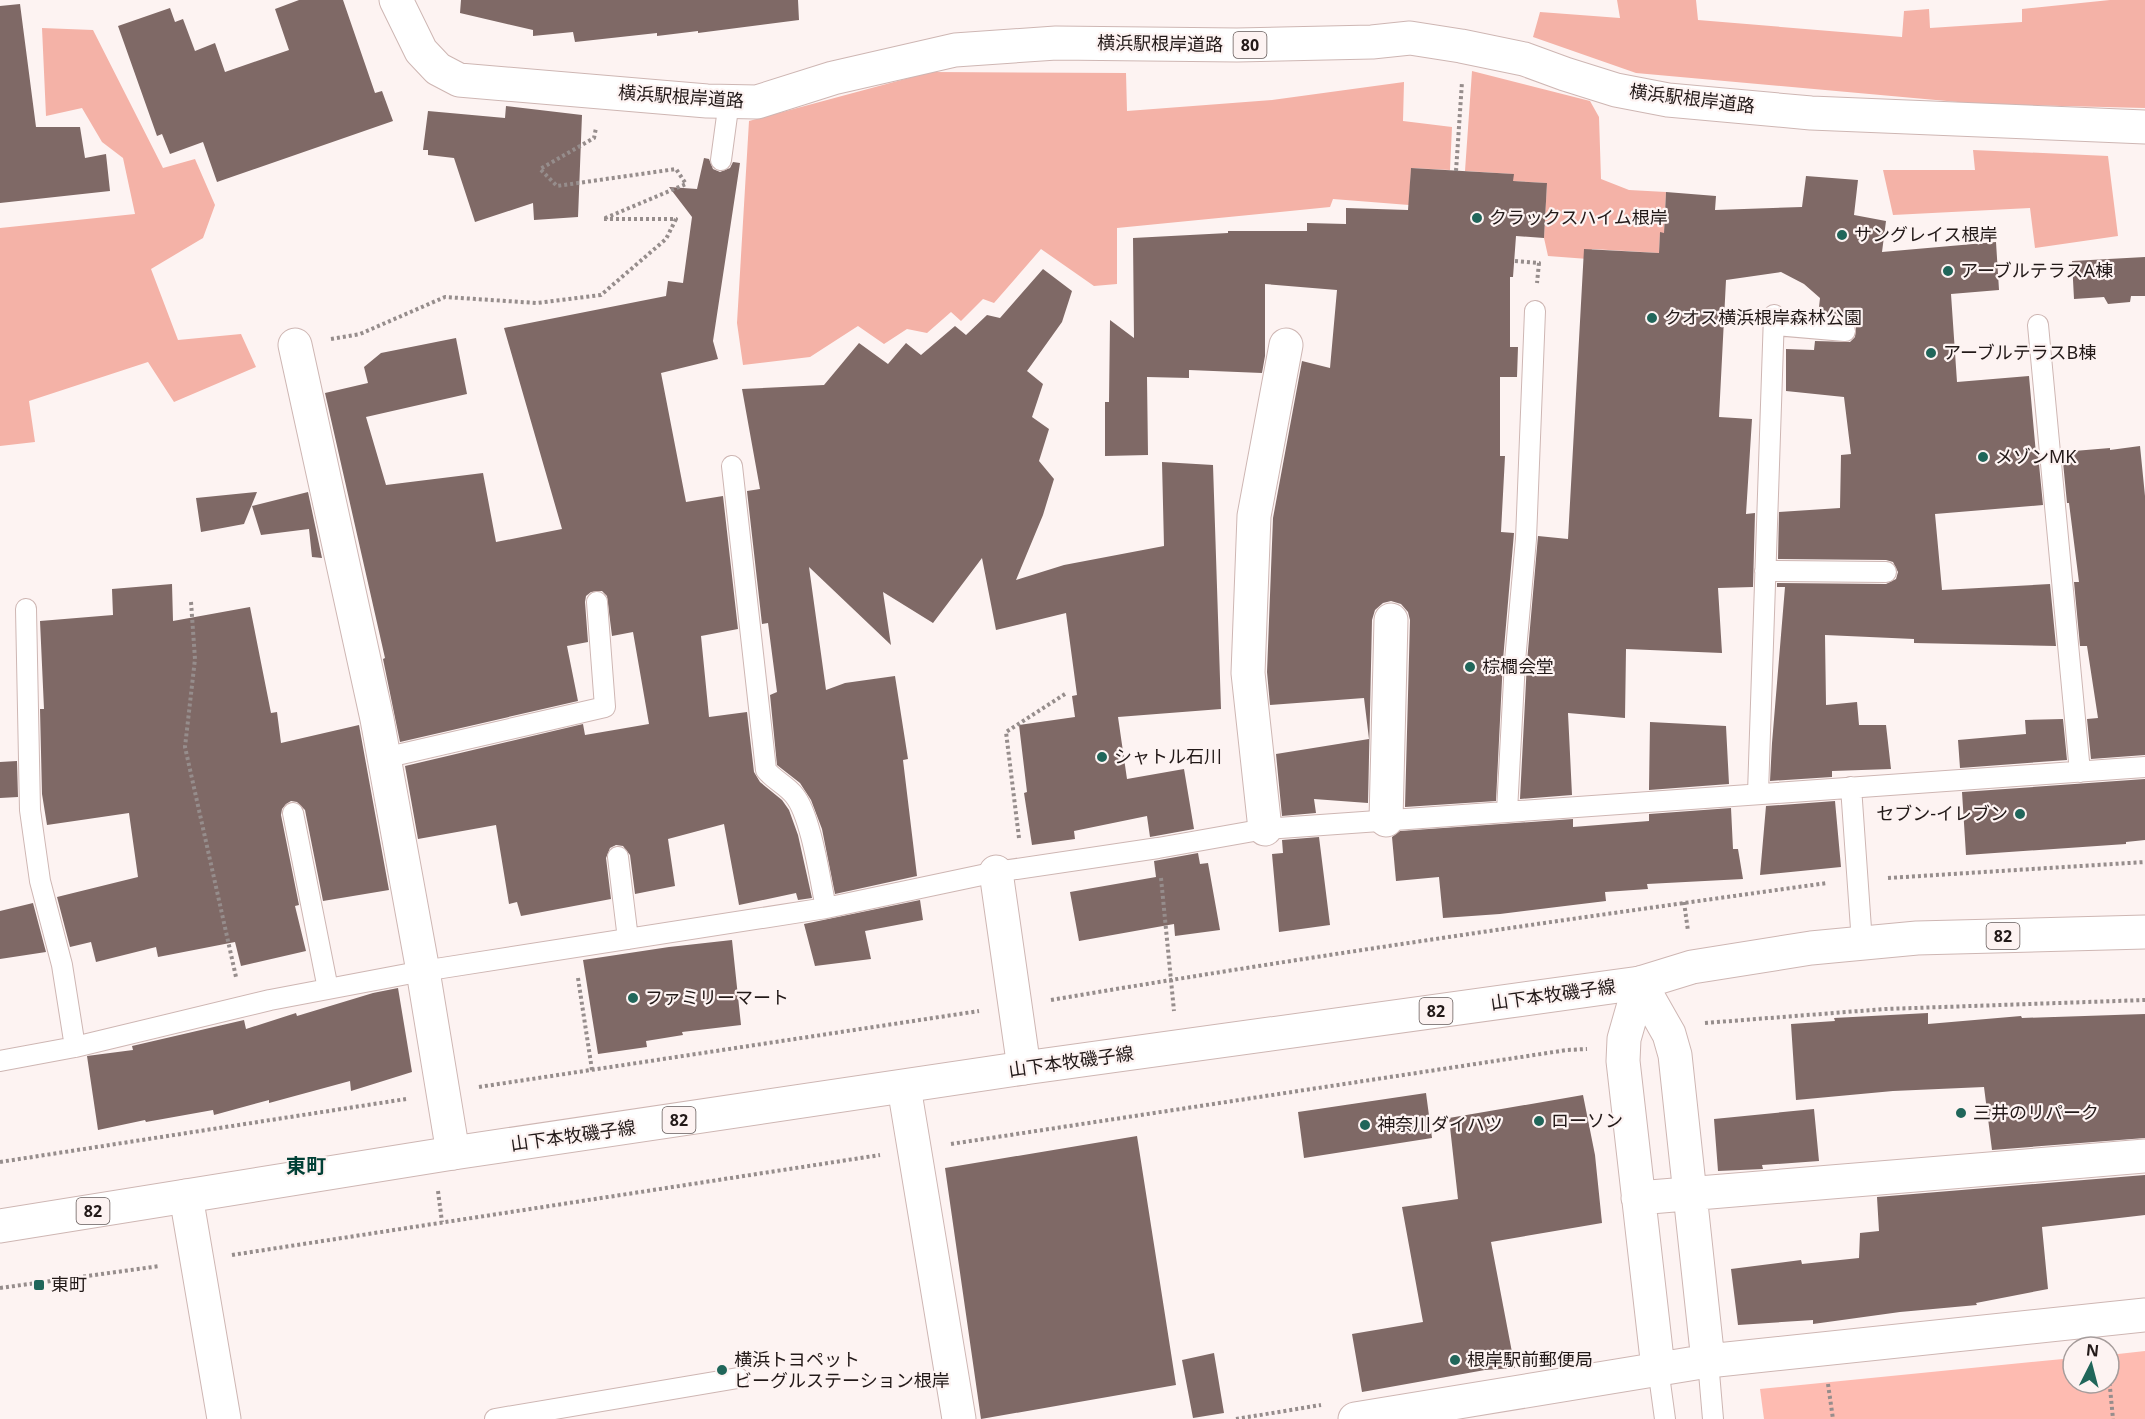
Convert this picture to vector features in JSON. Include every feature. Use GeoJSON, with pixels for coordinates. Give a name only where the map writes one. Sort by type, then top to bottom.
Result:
{"type":"FeatureCollection","features":[{"type":"Feature","properties":{"kind":"street","name":"横浜駅根岸道路"},"geometry":{"type":"LineString","coordinates":[[396,0],[421,51],[438,69],[459,80],[604,92],[757,102],[832,78],[955,50],[1056,43],[1238,45],[1372,42],[1410,38],[1469,47],[1524,59],[1616,90],[1668,100],[1811,113],[2145,127]]}},
{"type":"Feature","properties":{"kind":"street"},"geometry":{"type":"LineString","coordinates":[[295,345],[384,758],[453,1153]]}},
{"type":"Feature","properties":{"kind":"street"},"geometry":{"type":"LineString","coordinates":[[1265,829],[1248,673],[1254,516],[1286,345]]}},
{"type":"Feature","properties":{"kind":"street"},"geometry":{"type":"LineString","coordinates":[[1386,820],[1391,620]]}},
{"type":"Feature","properties":{"kind":"street"},"geometry":{"type":"LineString","coordinates":[[1010,870],[1016,1005],[1024,1068]]}},
{"type":"Feature","properties":{"kind":"street","name":"山下本牧磯子線"},"geometry":{"type":"LineString","coordinates":[[0,1226],[453,1153],[1024,1068],[1641,984],[1692,967],[1811,948],[1917,938],[2145,932]]}},
{"type":"Feature","properties":{"kind":"street"},"geometry":{"type":"LineString","coordinates":[[1641,984],[1671,1040],[1708,1361]]}},
{"type":"Feature","properties":{"kind":"street"},"geometry":{"type":"LineString","coordinates":[[1641,984],[1624,1039],[1623,1061],[1658,1368]]}},
{"type":"Feature","properties":{"kind":"street"},"geometry":{"type":"LineString","coordinates":[[904,1087],[959,1419]]}},
{"type":"Feature","properties":{"kind":"street"},"geometry":{"type":"LineString","coordinates":[[1638,1198],[2145,1156]]}},
{"type":"Feature","properties":{"kind":"street"},"geometry":{"type":"LineString","coordinates":[[186,1196],[224,1419]]}},
{"type":"Feature","properties":{"kind":"street"},"geometry":{"type":"LineString","coordinates":[[1354,1419],[1708,1361],[2145,1315]]}},
{"type":"Feature","properties":{"kind":"lane"},"geometry":{"type":"LineString","coordinates":[[721,160],[729,101]]}},
{"type":"Feature","properties":{"kind":"lane"},"geometry":{"type":"LineString","coordinates":[[1507,811],[1515,661],[1526,539],[1535,311]]}},
{"type":"Feature","properties":{"kind":"lane"},"geometry":{"type":"LineString","coordinates":[[1758,793],[1774,320],[1845,331]]}},
{"type":"Feature","properties":{"kind":"lane"},"geometry":{"type":"LineString","coordinates":[[2038,325],[2080,772]]}},
{"type":"Feature","properties":{"kind":"lane"},"geometry":{"type":"LineString","coordinates":[[732,466],[766,770],[794,794],[805,813],[826,908]]}},
{"type":"Feature","properties":{"kind":"lane"},"geometry":{"type":"LineString","coordinates":[[1765,572],[1886,572]]}},
{"type":"Feature","properties":{"kind":"lane"},"geometry":{"type":"LineString","coordinates":[[384,758],[605,707],[597,602]]}},
{"type":"Feature","properties":{"kind":"lane"},"geometry":{"type":"LineString","coordinates":[[26,609],[30,810],[40,881],[62,965],[75,1047]]}},
{"type":"Feature","properties":{"kind":"lane"},"geometry":{"type":"LineString","coordinates":[[0,1061],[75,1047],[243,1007],[423,971],[826,908],[1010,870],[1265,829],[2145,767]]}},
{"type":"Feature","properties":{"kind":"lane"},"geometry":{"type":"LineString","coordinates":[[1851,787],[1862,943]]}},
{"type":"Feature","properties":{"kind":"lane"},"geometry":{"type":"LineString","coordinates":[[293,813],[328,989]]}},
{"type":"Feature","properties":{"kind":"lane"},"geometry":{"type":"LineString","coordinates":[[618,857],[628,939]]}},
{"type":"Feature","properties":{"kind":"lane"},"geometry":{"type":"LineString","coordinates":[[1708,1361],[1713,1419]]}},
{"type":"Feature","properties":{"kind":"lane"},"geometry":{"type":"LineString","coordinates":[[1658,1368],[1665,1419]]}},
{"type":"Feature","properties":{"kind":"lane"},"geometry":{"type":"LineString","coordinates":[[495,1419],[738,1378]]}},
{"type":"Feature","properties":{"kind":"path"},"geometry":{"type":"LineString","coordinates":[[1456,171],[1463,72]]}},
{"type":"Feature","properties":{"kind":"path"},"geometry":{"type":"LineString","coordinates":[[295,345],[360,334],[445,297],[537,303],[601,295],[666,240],[676,219],[603,219],[687,184],[676,169],[557,186],[540,169],[594,138],[604,92]]}},
{"type":"Feature","properties":{"kind":"path"},"geometry":{"type":"LineString","coordinates":[[1515,261],[1539,262],[1538,268]]}},
{"type":"Feature","properties":{"kind":"path"},"geometry":{"type":"LineString","coordinates":[[191,602],[195,659],[185,747],[243,1007]]}},
{"type":"Feature","properties":{"kind":"path"},"geometry":{"type":"LineString","coordinates":[[1010,870],[1006,732],[1065,694]]}},
{"type":"Feature","properties":{"kind":"path"},"geometry":{"type":"LineString","coordinates":[[1158,848],[1177,1047]]}},
{"type":"Feature","properties":{"kind":"path"},"geometry":{"type":"LineString","coordinates":[[0,1162],[1016,1005],[1170,979],[1639,909],[1857,880],[2145,862]]}},
{"type":"Feature","properties":{"kind":"path"},"geometry":{"type":"LineString","coordinates":[[576,969],[592,1070]]}},
{"type":"Feature","properties":{"kind":"path"},"geometry":{"type":"LineString","coordinates":[[1700,1025],[1885,1009],[2145,1000]]}},
{"type":"Feature","properties":{"kind":"path"},"geometry":{"type":"LineString","coordinates":[[944,1145],[1567,1050],[1581,1048],[1593,1052]]}},
{"type":"Feature","properties":{"kind":"path"},"geometry":{"type":"LineString","coordinates":[[231,1255],[885,1154]]}},
{"type":"Feature","properties":{"kind":"path"},"geometry":{"type":"LineString","coordinates":[[0,1288],[162,1266]]}},
{"type":"Feature","properties":{"kind":"path"},"geometry":{"type":"LineString","coordinates":[[1827,1377],[1833,1419]]}},
{"type":"Feature","properties":{"kind":"path"},"geometry":{"type":"LineString","coordinates":[[2111,1395],[2113,1419]]}},
{"type":"Feature","properties":{"kind":"path"},"geometry":{"type":"LineString","coordinates":[[1236,1419],[1322,1405]]}},
{"type":"Feature","properties":{"kind":"shaded area"},"geometry":{"type":"Polygon","coordinates":[[[1617,0],[1696,0],[1698,20],[1902,37],[1904,11],[1929,9],[1930,28],[2022,22],[2022,9],[2110,0],[2145,0],[2145,108],[1980,104],[1636,73],[1533,37],[1540,12],[1620,18],[1617,0]]]}},
{"type":"Feature","properties":{"kind":"shaded area"},"geometry":{"type":"Polygon","coordinates":[[[42,28],[93,30],[163,168],[195,159],[215,205],[203,238],[151,269],[178,340],[241,334],[256,367],[174,402],[148,362],[29,401],[35,442],[0,446],[0,228],[135,214],[123,158],[102,142],[82,108],[46,116],[42,28]]]}},
{"type":"Feature","properties":{"kind":"shaded area"},"geometry":{"type":"Polygon","coordinates":[[[1472,71],[1590,101],[1599,117],[1601,179],[1629,190],[1666,192],[1664,233],[1660,233],[1659,253],[1592,249],[1588,259],[1548,256],[1544,238],[1547,183],[1513,181],[1513,174],[1465,171],[1472,71]]]}},
{"type":"Feature","properties":{"kind":"shaded area"},"geometry":{"type":"Polygon","coordinates":[[[931,72],[1126,73],[1127,111],[1272,100],[1404,82],[1403,121],[1452,127],[1450,170],[1411,168],[1409,205],[1333,199],[1330,207],[1117,228],[1117,284],[1094,286],[1041,249],[994,303],[983,299],[961,321],[951,312],[927,333],[907,329],[884,344],[858,326],[810,357],[743,365],[737,323],[749,121],[931,72]]]}},
{"type":"Feature","properties":{"kind":"shaded area"},"geometry":{"type":"Polygon","coordinates":[[[1973,150],[2108,156],[2118,236],[2035,248],[2030,208],[1893,215],[1883,170],[1975,170],[1973,150]]]}},
{"type":"Feature","properties":{"kind":"shaded area"},"geometry":{"type":"Polygon","coordinates":[[[2145,1351],[2145,1419],[1764,1419],[1760,1389],[2061,1359],[2061,1395],[2121,1395],[2121,1354],[2145,1351]]]}},
{"type":"Feature","properties":{"kind":"building"},"geometry":{"type":"Polygon","coordinates":[[[299,0],[343,0],[375,93],[382,91],[393,121],[217,182],[203,142],[170,154],[162,134],[157,136],[118,26],[170,8],[175,22],[183,19],[195,51],[215,43],[225,72],[289,50],[275,9],[299,0]]]}},
{"type":"Feature","properties":{"kind":"building"},"geometry":{"type":"Polygon","coordinates":[[[461,0],[798,0],[799,20],[698,33],[698,31],[657,36],[657,33],[575,42],[573,32],[533,36],[533,30],[460,13],[461,0]]]}},
{"type":"Feature","properties":{"kind":"building"},"geometry":{"type":"Polygon","coordinates":[[[20,4],[36,127],[80,127],[85,158],[106,154],[110,191],[0,203],[0,6],[20,4]]]}},
{"type":"Feature","properties":{"kind":"building"},"geometry":{"type":"Polygon","coordinates":[[[506,106],[582,115],[578,217],[534,220],[533,203],[475,222],[454,158],[428,155],[428,150],[423,150],[428,111],[505,118],[506,106]]]}},
{"type":"Feature","properties":{"kind":"building"},"geometry":{"type":"Polygon","coordinates":[[[704,158],[709,159],[713,169],[720,172],[730,168],[733,162],[740,163],[713,341],[718,359],[661,373],[686,502],[723,496],[738,629],[701,636],[709,717],[747,712],[754,772],[760,782],[782,800],[789,810],[798,835],[812,898],[798,900],[796,893],[739,905],[724,824],[668,839],[675,886],[635,894],[630,855],[623,846],[616,845],[610,848],[606,858],[611,899],[521,916],[517,902],[509,904],[496,825],[418,839],[405,766],[583,724],[585,735],[649,724],[633,632],[612,636],[607,596],[602,591],[591,592],[586,596],[585,602],[588,642],[567,646],[578,701],[400,742],[383,659],[385,658],[325,393],[368,383],[364,367],[381,353],[456,338],[467,394],[366,417],[386,485],[483,473],[496,542],[562,529],[504,328],[666,296],[668,281],[683,283],[692,217],[669,187],[697,189],[704,158]]]}},
{"type":"Feature","properties":{"kind":"building"},"geometry":{"type":"Polygon","coordinates":[[[1411,168],[1514,174],[1513,181],[1547,183],[1544,238],[1516,236],[1513,277],[1510,277],[1510,347],[1518,347],[1517,377],[1500,377],[1500,456],[1505,456],[1501,532],[1514,533],[1503,660],[1496,801],[1405,807],[1410,620],[1408,612],[1401,604],[1391,601],[1383,603],[1375,610],[1372,620],[1368,803],[1314,799],[1316,813],[1282,816],[1276,754],[1369,739],[1364,698],[1270,705],[1267,672],[1273,518],[1302,361],[1330,368],[1337,290],[1265,284],[1265,356],[1262,373],[1189,370],[1189,378],[1147,377],[1148,455],[1105,456],[1105,402],[1109,402],[1110,320],[1134,338],[1133,238],[1228,233],[1228,231],[1307,231],[1307,223],[1346,224],[1346,208],[1408,210],[1411,168]]]}},
{"type":"Feature","properties":{"kind":"building"},"geometry":{"type":"Polygon","coordinates":[[[1806,176],[1858,180],[1854,215],[1886,221],[1882,252],[1996,242],[1999,290],[1951,294],[1957,382],[2029,376],[2043,505],[1935,514],[1942,590],[2050,584],[2056,646],[1914,643],[1914,639],[1825,635],[1826,705],[1857,702],[1859,725],[1886,725],[1891,769],[1832,771],[1832,777],[1770,781],[1785,587],[1777,587],[1777,583],[1886,584],[1896,579],[1898,572],[1893,562],[1886,560],[1778,559],[1779,512],[1840,508],[1841,455],[1851,454],[1844,397],[1786,391],[1786,349],[1814,350],[1815,341],[1850,342],[1855,337],[1856,326],[1847,319],[1818,317],[1820,298],[1804,284],[1781,272],[1726,280],[1719,417],[1752,419],[1746,514],[1755,513],[1753,587],[1718,588],[1722,653],[1626,649],[1625,718],[1568,713],[1572,795],[1520,799],[1527,662],[1538,536],[1568,539],[1584,249],[1659,253],[1660,232],[1664,233],[1666,192],[1716,196],[1715,210],[1802,207],[1806,176]]]}},
{"type":"Feature","properties":{"kind":"building"},"geometry":{"type":"Polygon","coordinates":[[[2145,257],[2145,296],[2131,296],[2130,302],[2108,304],[2104,297],[2074,299],[2072,261],[2145,257]]]}},
{"type":"Feature","properties":{"kind":"building"},"geometry":{"type":"Polygon","coordinates":[[[1043,269],[1072,291],[1062,322],[1027,371],[1043,384],[1032,417],[1049,429],[1039,461],[1054,479],[1043,515],[1016,580],[1064,565],[1164,546],[1162,462],[1213,465],[1221,709],[1118,717],[1127,779],[1184,769],[1194,829],[1150,837],[1147,816],[1074,831],[1075,839],[1032,845],[1024,793],[1027,792],[1019,725],[1075,717],[1072,696],[1077,695],[1066,613],[996,630],[982,558],[933,623],[883,592],[891,645],[809,567],[826,690],[845,683],[895,676],[908,759],[903,760],[917,876],[835,894],[822,829],[811,800],[800,783],[777,765],[770,695],[777,692],[768,623],[762,624],[747,491],[760,489],[742,389],[824,385],[859,343],[888,364],[906,343],[921,355],[955,326],[966,335],[987,315],[1000,318],[1043,269]]]}},
{"type":"Feature","properties":{"kind":"building"},"geometry":{"type":"Polygon","coordinates":[[[2140,446],[2145,496],[2145,755],[2091,759],[2087,719],[2098,718],[2087,646],[2080,646],[2074,582],[2079,582],[2062,452],[2140,446]]]}},
{"type":"Feature","properties":{"kind":"building"},"geometry":{"type":"Polygon","coordinates":[[[257,492],[244,524],[201,532],[196,498],[257,492]]]}},
{"type":"Feature","properties":{"kind":"building"},"geometry":{"type":"Polygon","coordinates":[[[308,492],[322,558],[312,557],[309,529],[261,535],[252,506],[308,492]]]}},
{"type":"Feature","properties":{"kind":"building"},"geometry":{"type":"Polygon","coordinates":[[[172,584],[173,621],[250,607],[271,713],[277,712],[281,743],[359,725],[389,890],[323,901],[305,810],[297,802],[291,801],[286,804],[281,815],[299,905],[295,906],[306,951],[241,966],[235,942],[158,957],[156,947],[96,962],[91,942],[70,947],[57,897],[138,877],[129,813],[47,825],[42,794],[40,709],[44,709],[40,621],[113,615],[112,589],[172,584]]]}},
{"type":"Feature","properties":{"kind":"building"},"geometry":{"type":"Polygon","coordinates":[[[2063,719],[2067,760],[1960,768],[1958,740],[2026,734],[2025,720],[2063,719]]]}},
{"type":"Feature","properties":{"kind":"building"},"geometry":{"type":"Polygon","coordinates":[[[1650,722],[1726,726],[1729,784],[1649,790],[1650,722]]]}},
{"type":"Feature","properties":{"kind":"building"},"geometry":{"type":"Polygon","coordinates":[[[17,761],[18,797],[0,798],[0,762],[17,761]]]}},
{"type":"Feature","properties":{"kind":"building"},"geometry":{"type":"Polygon","coordinates":[[[2145,779],[2145,840],[2126,842],[2126,844],[1966,855],[1962,792],[2145,779]]]}},
{"type":"Feature","properties":{"kind":"building"},"geometry":{"type":"Polygon","coordinates":[[[1835,801],[1841,867],[1760,875],[1766,806],[1835,801]]]}},
{"type":"Feature","properties":{"kind":"building"},"geometry":{"type":"Polygon","coordinates":[[[1731,808],[1733,849],[1738,849],[1743,879],[1647,884],[1648,889],[1605,892],[1606,901],[1500,914],[1443,918],[1439,877],[1396,881],[1392,837],[1400,831],[1573,819],[1573,827],[1649,821],[1649,814],[1731,808]]]}},
{"type":"Feature","properties":{"kind":"building"},"geometry":{"type":"Polygon","coordinates":[[[1319,837],[1330,925],[1279,932],[1272,854],[1283,853],[1282,840],[1319,837]]]}},
{"type":"Feature","properties":{"kind":"building"},"geometry":{"type":"Polygon","coordinates":[[[1198,853],[1200,864],[1208,863],[1220,930],[1175,936],[1174,924],[1079,941],[1070,892],[1156,877],[1154,861],[1198,853]]]}},
{"type":"Feature","properties":{"kind":"building"},"geometry":{"type":"Polygon","coordinates":[[[920,900],[923,920],[865,931],[871,959],[815,966],[804,924],[920,900]]]}},
{"type":"Feature","properties":{"kind":"building"},"geometry":{"type":"Polygon","coordinates":[[[33,903],[46,952],[0,959],[0,911],[33,903]]]}},
{"type":"Feature","properties":{"kind":"building","name":"ファミリーマート"},"geometry":{"type":"Polygon","coordinates":[[[732,940],[741,1025],[682,1032],[683,1035],[646,1041],[647,1047],[598,1054],[583,960],[732,940]]]}},
{"type":"Feature","properties":{"kind":"building"},"geometry":{"type":"Polygon","coordinates":[[[398,988],[412,1072],[351,1091],[350,1081],[214,1115],[213,1110],[98,1130],[87,1056],[133,1050],[132,1046],[244,1020],[246,1029],[296,1013],[297,1016],[373,993],[398,988]]]}},
{"type":"Feature","properties":{"kind":"building"},"geometry":{"type":"Polygon","coordinates":[[[1928,1013],[1928,1024],[2021,1016],[2022,1018],[2145,1014],[2145,1138],[1992,1150],[1984,1087],[1893,1091],[1796,1100],[1791,1024],[1835,1021],[1834,1018],[1928,1013]]]}},
{"type":"Feature","properties":{"kind":"building","name":"神奈川ダイハツ"},"geometry":{"type":"Polygon","coordinates":[[[1426,1093],[1432,1138],[1304,1158],[1298,1112],[1426,1093]]]}},
{"type":"Feature","properties":{"kind":"building"},"geometry":{"type":"Polygon","coordinates":[[[1583,1095],[1595,1155],[1602,1223],[1491,1242],[1515,1368],[1485,1370],[1362,1392],[1352,1334],[1423,1322],[1402,1207],[1458,1199],[1449,1118],[1583,1095]]]}},
{"type":"Feature","properties":{"kind":"building"},"geometry":{"type":"Polygon","coordinates":[[[1814,1109],[1819,1161],[1762,1165],[1763,1169],[1718,1171],[1714,1119],[1814,1109]]]}},
{"type":"Feature","properties":{"kind":"building"},"geometry":{"type":"Polygon","coordinates":[[[1137,1136],[1176,1385],[981,1419],[945,1168],[1137,1136]]]}},
{"type":"Feature","properties":{"kind":"building"},"geometry":{"type":"Polygon","coordinates":[[[2145,1175],[2145,1215],[2042,1227],[2048,1289],[1976,1303],[1977,1305],[1900,1312],[1813,1324],[1813,1320],[1738,1325],[1731,1269],[1801,1260],[1802,1264],[1859,1258],[1860,1233],[1879,1231],[1877,1197],[2145,1175]]]}},
{"type":"Feature","properties":{"kind":"building"},"geometry":{"type":"Polygon","coordinates":[[[1214,1353],[1224,1413],[1193,1418],[1182,1360],[1214,1353]]]}},
{"type":"Feature","properties":{"kind":"place","name":"クラックスハイム根岸"},"geometry":{"type":"Point","coordinates":[1477,218]}},
{"type":"Feature","properties":{"kind":"place","name":"サングレイス根岸"},"geometry":{"type":"Point","coordinates":[1842,235]}},
{"type":"Feature","properties":{"kind":"place","name":"アーブルテラスA棟"},"geometry":{"type":"Point","coordinates":[1948,271]}},
{"type":"Feature","properties":{"kind":"place","name":"クオス横浜根岸森林公園"},"geometry":{"type":"Point","coordinates":[1652,318]}},
{"type":"Feature","properties":{"kind":"place","name":"アーブルテラスB棟"},"geometry":{"type":"Point","coordinates":[1931,353]}},
{"type":"Feature","properties":{"kind":"place","name":"メゾンMK"},"geometry":{"type":"Point","coordinates":[1983,457]}},
{"type":"Feature","properties":{"kind":"place","name":"棕櫚会堂"},"geometry":{"type":"Point","coordinates":[1470,667]}},
{"type":"Feature","properties":{"kind":"place","name":"シャトル石川"},"geometry":{"type":"Point","coordinates":[1102,757]}},
{"type":"Feature","properties":{"kind":"place","name":"セブン-イレブン"},"geometry":{"type":"Point","coordinates":[2020,814]}},
{"type":"Feature","properties":{"kind":"place","name":"ファミリーマート"},"geometry":{"type":"Point","coordinates":[633,998]}},
{"type":"Feature","properties":{"kind":"place","name":"三井のリパーク"},"geometry":{"type":"Point","coordinates":[1961,1113]}},
{"type":"Feature","properties":{"kind":"place","name":"ローソン"},"geometry":{"type":"Point","coordinates":[1539,1121]}},
{"type":"Feature","properties":{"kind":"place","name":"神奈川ダイハツ"},"geometry":{"type":"Point","coordinates":[1365,1125]}},
{"type":"Feature","properties":{"kind":"place","name":"東町"},"geometry":{"type":"Point","coordinates":[39,1285]}},
{"type":"Feature","properties":{"kind":"place","name":"根岸駅前郵便局"},"geometry":{"type":"Point","coordinates":[1455,1360]}},
{"type":"Feature","properties":{"kind":"place","name":"横浜トヨペット ビーグルステーション根岸"},"geometry":{"type":"Point","coordinates":[722,1370]}},
{"type":"Feature","properties":{"kind":"district","name":"東町"},"geometry":{"type":"Point","coordinates":[306,1166]}}]}
